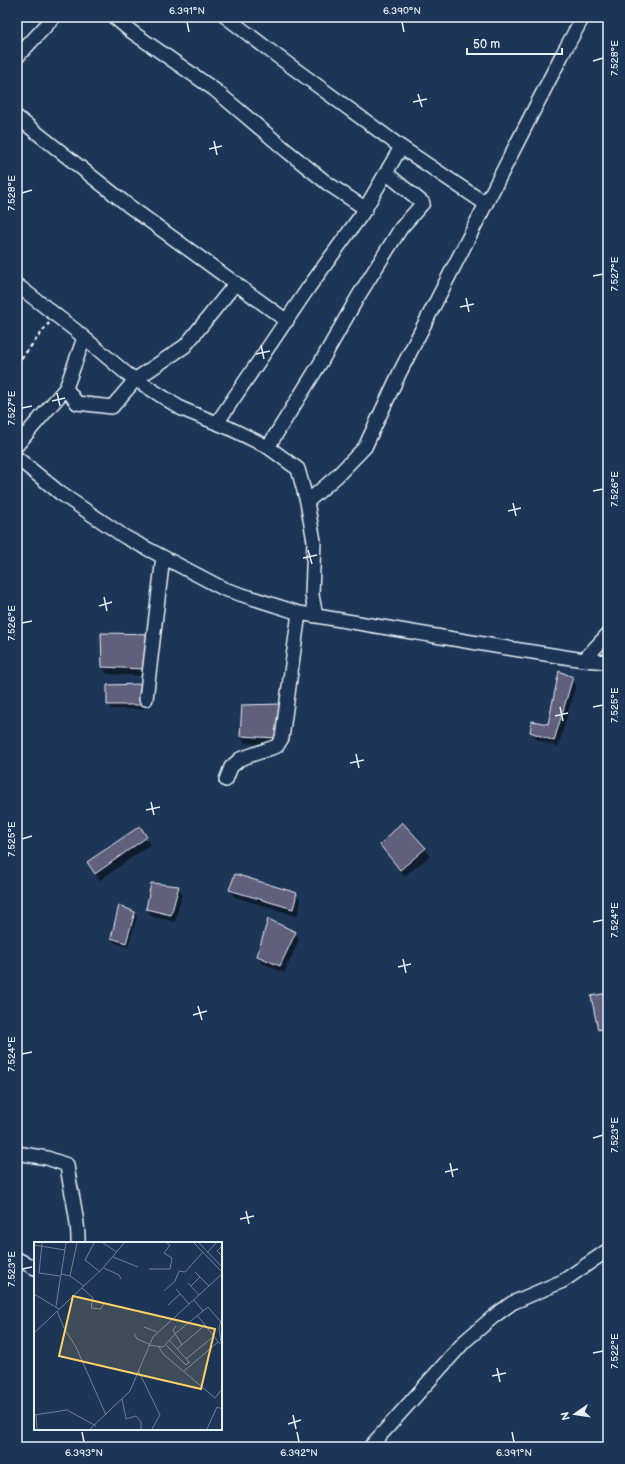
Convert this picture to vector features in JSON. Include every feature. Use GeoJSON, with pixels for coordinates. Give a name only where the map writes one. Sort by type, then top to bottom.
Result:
{"type":"FeatureCollection","features":[{"type":"Feature","properties":{"kind":"street"},"geometry":{"type":"LineString","coordinates":[[17,57],[54,17]]}},
{"type":"Feature","properties":{"kind":"street"},"geometry":{"type":"LineString","coordinates":[[114,17],[132,32],[215,90],[327,183],[366,209]]}},
{"type":"Feature","properties":{"kind":"street"},"geometry":{"type":"LineString","coordinates":[[226,17],[401,147],[486,204]]}},
{"type":"Feature","properties":{"kind":"street"},"geometry":{"type":"LineString","coordinates":[[307,502],[337,476],[365,447],[400,372],[562,55],[583,17]]}},
{"type":"Feature","properties":{"kind":"street"},"geometry":{"type":"LineString","coordinates":[[17,117],[129,206],[287,321]]}},
{"type":"Feature","properties":{"kind":"street"},"geometry":{"type":"LineString","coordinates":[[217,423],[366,209],[401,147]]}},
{"type":"Feature","properties":{"kind":"street"},"geometry":{"type":"LineString","coordinates":[[268,447],[321,362],[363,288],[401,228],[423,203],[386,173]]}},
{"type":"Feature","properties":{"kind":"street"},"geometry":{"type":"LineString","coordinates":[[66,388],[77,403],[112,407],[136,379],[185,346],[236,283]]}},
{"type":"Feature","properties":{"kind":"street"},"geometry":{"type":"LineString","coordinates":[[17,285],[128,374],[182,409],[217,423],[268,447],[298,469],[307,502],[314,541],[312,595],[316,616]]}},
{"type":"Feature","properties":{"kind":"street"},"geometry":{"type":"LineString","coordinates":[[17,445],[66,388],[84,338]]}},
{"type":"Feature","properties":{"kind":"street"},"geometry":{"type":"LineString","coordinates":[[17,458],[60,493],[125,537],[224,589],[299,613],[584,660],[608,662]]}},
{"type":"Feature","properties":{"kind":"street"},"geometry":{"type":"LineString","coordinates":[[146,699],[163,557]]}},
{"type":"Feature","properties":{"kind":"street"},"geometry":{"type":"LineString","coordinates":[[226,780],[231,767],[240,759],[277,746],[282,738],[299,613]]}},
{"type":"Feature","properties":{"kind":"street"},"geometry":{"type":"LineString","coordinates":[[584,660],[608,634]]}},
{"type":"Feature","properties":{"kind":"street"},"geometry":{"type":"LineString","coordinates":[[17,1153],[47,1158],[67,1165],[78,1242]]}},
{"type":"Feature","properties":{"kind":"street"},"geometry":{"type":"LineString","coordinates":[[370,1447],[465,1341],[493,1317],[512,1303],[563,1280],[608,1250]]}},
{"type":"Feature","properties":{"kind":"street"},"geometry":{"type":"LineString","coordinates":[[17,1259],[34,1268]]}},
{"type":"Feature","properties":{"kind":"path"},"geometry":{"type":"LineString","coordinates":[[17,364],[55,314]]}},
{"type":"Feature","properties":{"kind":"building"},"geometry":{"type":"Polygon","coordinates":[[[101,633],[154,634],[143,669],[102,667],[101,633]]]}},
{"type":"Feature","properties":{"kind":"building"},"geometry":{"type":"Polygon","coordinates":[[[559,671],[573,677],[554,741],[530,732],[532,721],[548,724],[559,671]]]}},
{"type":"Feature","properties":{"kind":"building"},"geometry":{"type":"Polygon","coordinates":[[[143,684],[141,705],[107,705],[107,685],[143,684]]]}},
{"type":"Feature","properties":{"kind":"building"},"geometry":{"type":"Polygon","coordinates":[[[282,704],[277,738],[240,736],[242,705],[282,704]]]}},
{"type":"Feature","properties":{"kind":"building"},"geometry":{"type":"Polygon","coordinates":[[[402,822],[426,848],[400,870],[380,845],[402,822]]]}},
{"type":"Feature","properties":{"kind":"building"},"geometry":{"type":"Polygon","coordinates":[[[140,826],[147,837],[95,874],[87,862],[140,826]]]}},
{"type":"Feature","properties":{"kind":"building"},"geometry":{"type":"Polygon","coordinates":[[[235,874],[297,893],[293,909],[229,890],[235,874]]]}},
{"type":"Feature","properties":{"kind":"building"},"geometry":{"type":"Polygon","coordinates":[[[151,883],[179,886],[171,915],[146,909],[151,883]]]}},
{"type":"Feature","properties":{"kind":"building"},"geometry":{"type":"Polygon","coordinates":[[[119,905],[135,912],[126,943],[111,938],[119,905]]]}},
{"type":"Feature","properties":{"kind":"building"},"geometry":{"type":"Polygon","coordinates":[[[268,919],[296,932],[280,966],[257,956],[268,919]]]}},
{"type":"Feature","properties":{"kind":"building"},"geometry":{"type":"Polygon","coordinates":[[[608,993],[608,1028],[598,1030],[591,996],[608,993]]]}}]}
